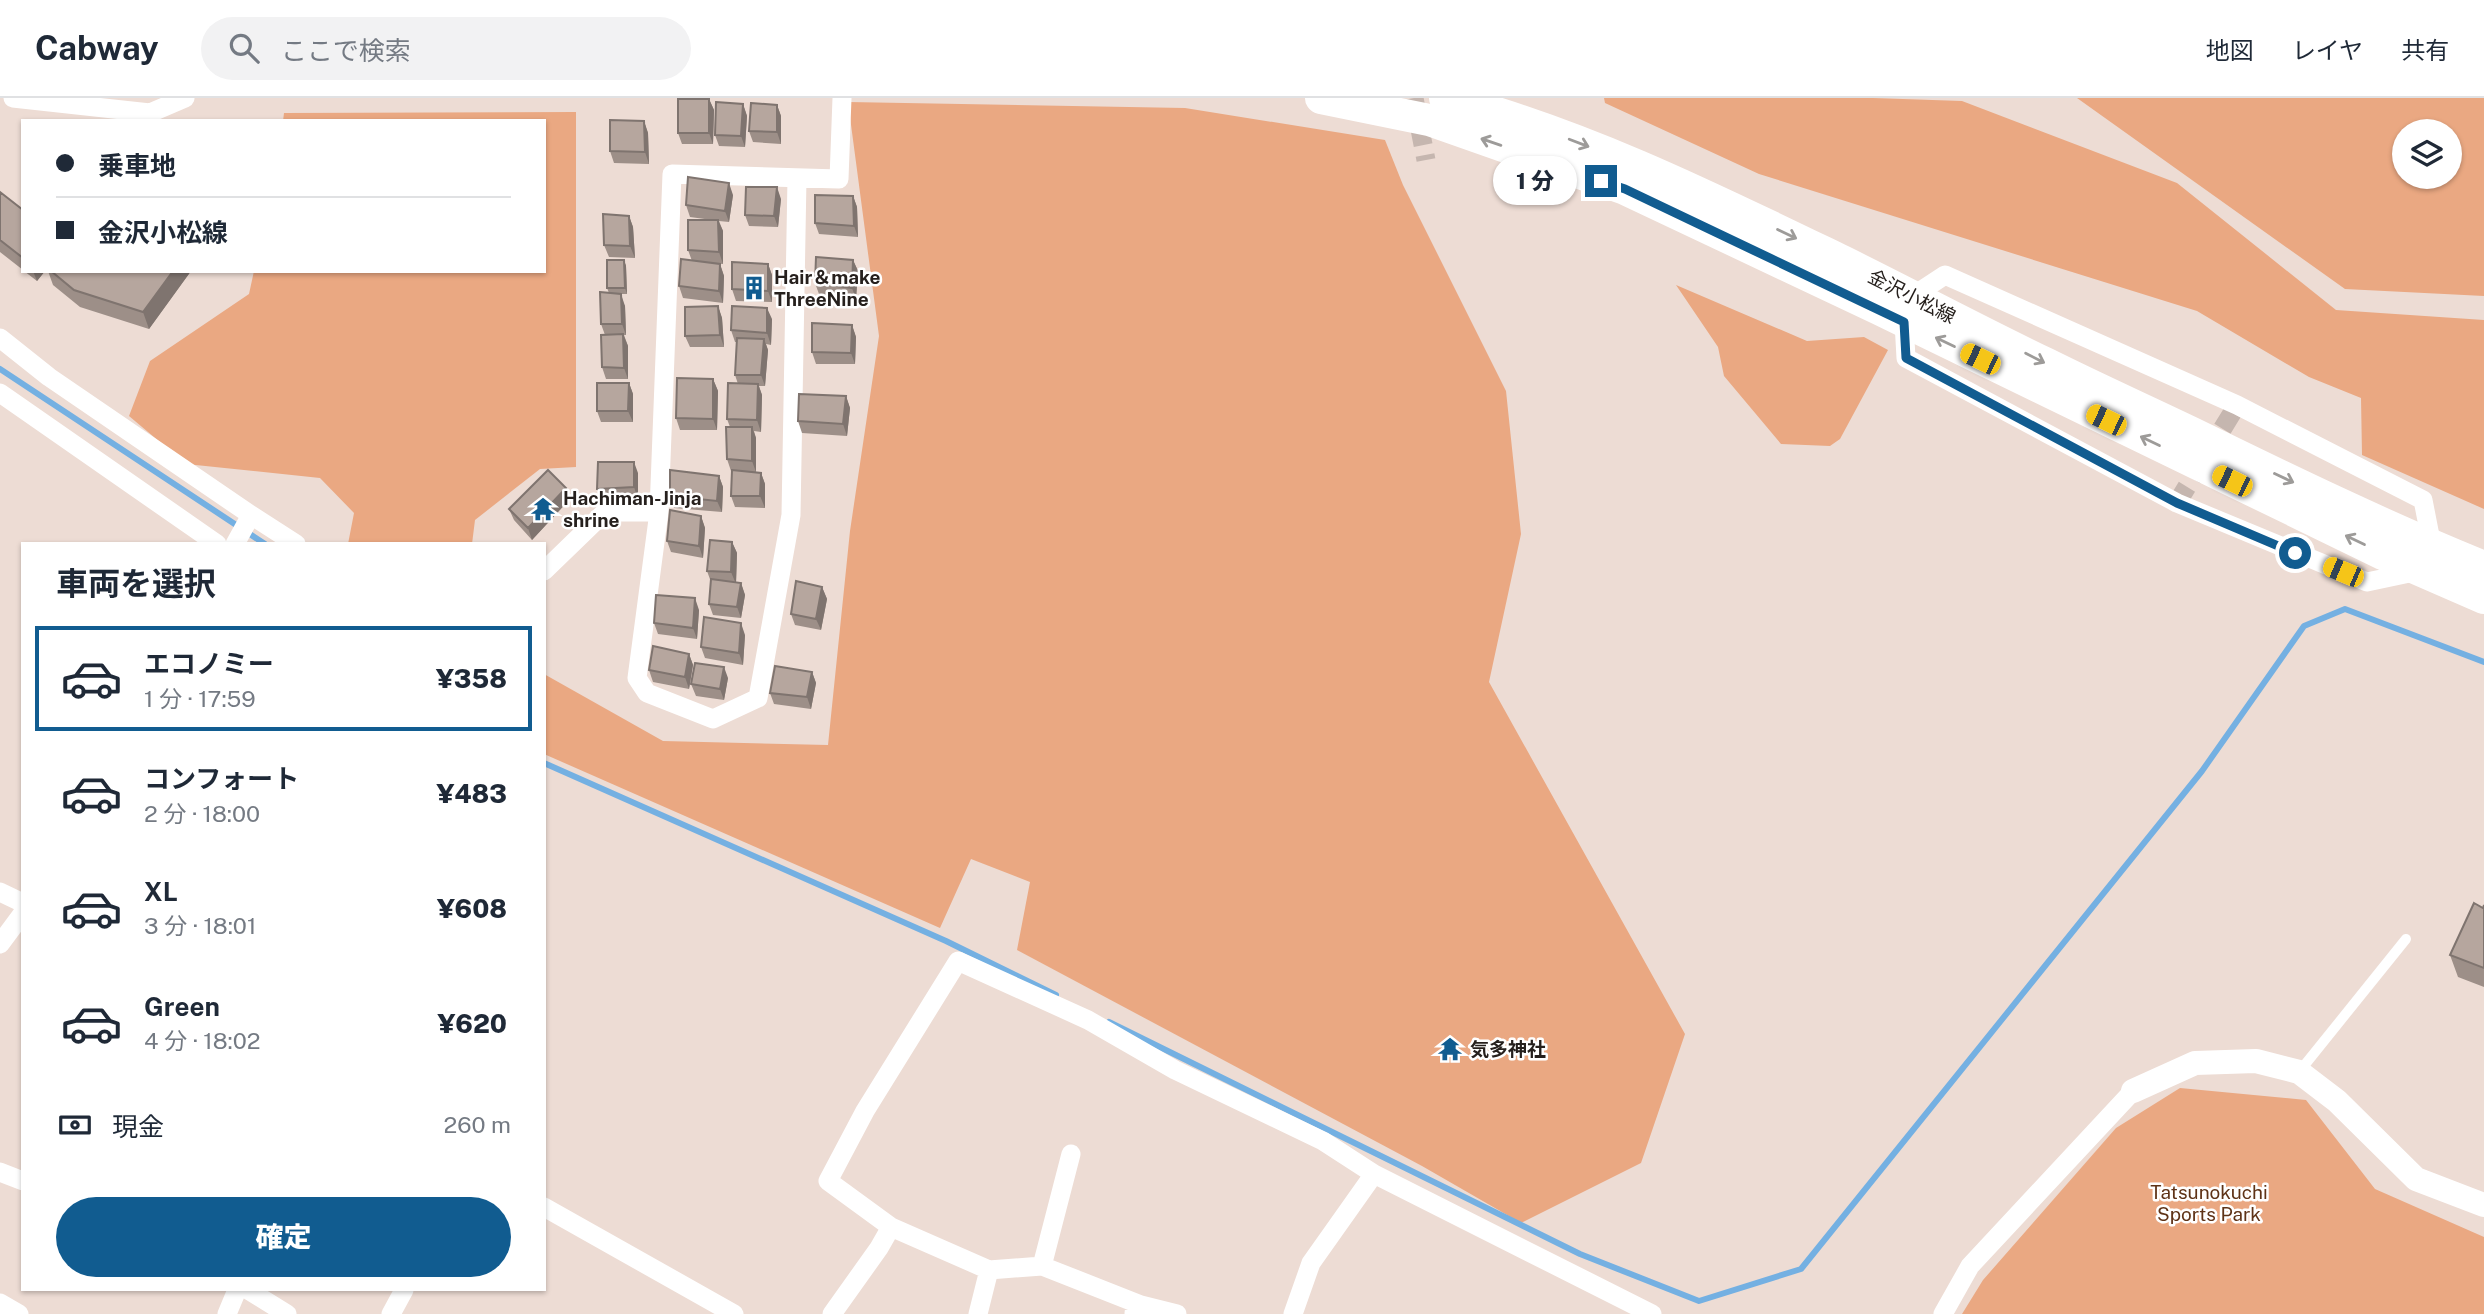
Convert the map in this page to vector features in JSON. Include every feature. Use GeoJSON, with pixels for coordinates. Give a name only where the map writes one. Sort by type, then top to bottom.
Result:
{"type":"FeatureCollection","features":[{"type":"Feature","properties":{"kind":"main road","name":"金沢小松線"},"geometry":{"type":"LineString","coordinates":[[1321,98],[1429,120],[1625,189],[2047,365],[2285,479],[2426,559],[2484,598]]}},
{"type":"Feature","properties":{"kind":"main road","name":"金沢小松線"},"geometry":{"type":"LineString","coordinates":[[1445,98],[1581,144],[1724,203],[1909,309]]}},
{"type":"Feature","properties":{"kind":"main road","name":"金沢小松線"},"geometry":{"type":"LineString","coordinates":[[2426,559],[2484,567]]}},
{"type":"Feature","properties":{"kind":"street"},"geometry":{"type":"LineString","coordinates":[[13,98],[150,113],[186,98]]}},
{"type":"Feature","properties":{"kind":"street"},"geometry":{"type":"LineString","coordinates":[[797,178],[791,515],[758,698],[713,719],[647,693],[637,678],[659,512],[671,174],[839,179],[842,98]]}},
{"type":"Feature","properties":{"kind":"street"},"geometry":{"type":"LineString","coordinates":[[1945,275],[2237,405],[2423,500],[2426,559],[2367,582],[2177,503],[1906,358],[1909,309],[1945,275]]}},
{"type":"Feature","properties":{"kind":"street"},"geometry":{"type":"LineString","coordinates":[[0,338],[243,529],[289,542]]}},
{"type":"Feature","properties":{"kind":"street"},"geometry":{"type":"LineString","coordinates":[[0,393],[214,542]]}},
{"type":"Feature","properties":{"kind":"street"},"geometry":{"type":"LineString","coordinates":[[546,569],[605,512],[659,512]]}},
{"type":"Feature","properties":{"kind":"street"},"geometry":{"type":"LineString","coordinates":[[0,892],[21,902]]}},
{"type":"Feature","properties":{"kind":"street"},"geometry":{"type":"LineString","coordinates":[[0,944],[21,916]]}},
{"type":"Feature","properties":{"kind":"street"},"geometry":{"type":"LineString","coordinates":[[1177,1314],[1137,1309],[1042,1266],[989,1270],[891,1227],[828,1181],[865,1111],[958,961],[1088,1020],[1175,1070],[1323,1141],[1374,1174],[1652,1314]]}},
{"type":"Feature","properties":{"kind":"street"},"geometry":{"type":"LineString","coordinates":[[1942,1314],[1970,1266],[2133,1091],[2195,1063],[2256,1061],[2299,1072],[2337,1101],[2416,1179],[2484,1205]]}},
{"type":"Feature","properties":{"kind":"street"},"geometry":{"type":"LineString","coordinates":[[1042,1266],[1071,1154]]}},
{"type":"Feature","properties":{"kind":"street"},"geometry":{"type":"LineString","coordinates":[[0,1172],[21,1180]]}},
{"type":"Feature","properties":{"kind":"street"},"geometry":{"type":"LineString","coordinates":[[1293,1314],[1311,1263],[1374,1174]]}},
{"type":"Feature","properties":{"kind":"street"},"geometry":{"type":"LineString","coordinates":[[546,1208],[734,1314]]}},
{"type":"Feature","properties":{"kind":"street"},"geometry":{"type":"LineString","coordinates":[[832,1314],[891,1227]]}},
{"type":"Feature","properties":{"kind":"street"},"geometry":{"type":"LineString","coordinates":[[978,1314],[989,1270]]}},
{"type":"Feature","properties":{"kind":"street"},"geometry":{"type":"LineString","coordinates":[[227,1314],[237,1291]]}},
{"type":"Feature","properties":{"kind":"street"},"geometry":{"type":"LineString","coordinates":[[250,1291],[287,1314]]}},
{"type":"Feature","properties":{"kind":"street"},"geometry":{"type":"LineString","coordinates":[[391,1314],[403,1291]]}},
{"type":"Feature","properties":{"kind":"street"},"geometry":{"type":"LineString","coordinates":[[0,1303],[19,1314]]}},
{"type":"Feature","properties":{"kind":"lane"},"geometry":{"type":"LineString","coordinates":[[2299,1072],[2406,939]]}},
{"type":"Feature","properties":{"kind":"green space"},"geometry":{"type":"Polygon","coordinates":[[[1604,98],[1873,98],[1962,101],[2177,183],[2336,310],[2484,320],[2484,509],[2362,455],[2361,398],[2309,377],[2197,311],[1759,174],[1605,103],[1604,98]]]}},
{"type":"Feature","properties":{"kind":"green space"},"geometry":{"type":"Polygon","coordinates":[[[2077,98],[2484,98],[2484,296],[2345,289],[2077,98]]]}},
{"type":"Feature","properties":{"kind":"green space"},"geometry":{"type":"Polygon","coordinates":[[[848,102],[1185,108],[1385,140],[1403,185],[1506,391],[1521,534],[1489,682],[1685,1034],[1641,1163],[1521,1223],[1422,1166],[1017,950],[1030,882],[971,859],[940,928],[546,755],[546,675],[663,741],[828,745],[850,531],[879,336],[848,102]]]}},
{"type":"Feature","properties":{"kind":"green space"},"geometry":{"type":"Polygon","coordinates":[[[576,112],[576,467],[540,469],[475,520],[472,542],[348,542],[354,513],[320,478],[186,464],[129,416],[150,361],[249,294],[254,273],[546,273],[546,119],[283,119],[284,113],[576,112]]]}},
{"type":"Feature","properties":{"kind":"green space"},"geometry":{"type":"Polygon","coordinates":[[[1676,285],[1807,341],[1864,337],[1888,350],[1840,439],[1830,446],[1781,444],[1724,376],[1718,347],[1676,285]]]}},
{"type":"Feature","properties":{"kind":"green space","name":"Tatsunokuchi Sports Park"},"geometry":{"type":"Polygon","coordinates":[[[2180,1088],[2306,1100],[2375,1189],[2484,1237],[2484,1314],[1962,1314],[1983,1280],[2116,1128],[2180,1088]]]}},
{"type":"Feature","properties":{"kind":"building"},"geometry":{"type":"Polygon","coordinates":[[[678,99],[709,99],[709,133],[678,133],[678,99]]]}},
{"type":"Feature","properties":{"kind":"building"},"geometry":{"type":"Polygon","coordinates":[[[716,102],[743,104],[741,136],[715,135],[716,102]]]}},
{"type":"Feature","properties":{"kind":"building"},"geometry":{"type":"Polygon","coordinates":[[[751,103],[777,105],[777,132],[749,131],[751,103]]]}},
{"type":"Feature","properties":{"kind":"building"},"geometry":{"type":"Polygon","coordinates":[[[610,120],[644,121],[645,152],[610,151],[610,120]]]}},
{"type":"Feature","properties":{"kind":"building"},"geometry":{"type":"Polygon","coordinates":[[[688,177],[729,183],[725,211],[686,205],[688,177]]]}},
{"type":"Feature","properties":{"kind":"building"},"geometry":{"type":"Polygon","coordinates":[[[746,187],[777,187],[774,216],[745,215],[746,187]]]}},
{"type":"Feature","properties":{"kind":"building"},"geometry":{"type":"Polygon","coordinates":[[[0,192],[21,208],[21,256],[0,240],[0,192]]]}},
{"type":"Feature","properties":{"kind":"building"},"geometry":{"type":"Polygon","coordinates":[[[815,195],[853,196],[854,226],[815,223],[815,195]]]}},
{"type":"Feature","properties":{"kind":"building"},"geometry":{"type":"Polygon","coordinates":[[[603,214],[629,216],[630,246],[604,245],[603,214]]]}},
{"type":"Feature","properties":{"kind":"building"},"geometry":{"type":"Polygon","coordinates":[[[688,220],[718,220],[719,252],[688,250],[688,220]]]}},
{"type":"Feature","properties":{"kind":"building"},"geometry":{"type":"Polygon","coordinates":[[[816,257],[853,260],[852,288],[815,283],[816,257]]]}},
{"type":"Feature","properties":{"kind":"building"},"geometry":{"type":"Polygon","coordinates":[[[681,259],[720,264],[719,291],[679,286],[681,259]]]}},
{"type":"Feature","properties":{"kind":"building"},"geometry":{"type":"Polygon","coordinates":[[[607,260],[624,260],[625,288],[607,288],[607,260]]]}},
{"type":"Feature","properties":{"kind":"building"},"geometry":{"type":"Polygon","coordinates":[[[732,262],[768,264],[768,291],[732,289],[732,262]]]}},
{"type":"Feature","properties":{"kind":"building"},"geometry":{"type":"Polygon","coordinates":[[[53,273],[172,273],[143,312],[74,290],[53,273]]]}},
{"type":"Feature","properties":{"kind":"building"},"geometry":{"type":"Polygon","coordinates":[[[600,292],[621,294],[622,324],[601,324],[600,292]]]}},
{"type":"Feature","properties":{"kind":"building"},"geometry":{"type":"Polygon","coordinates":[[[718,306],[720,335],[685,336],[685,307],[718,306]]]}},
{"type":"Feature","properties":{"kind":"building"},"geometry":{"type":"Polygon","coordinates":[[[732,306],[767,308],[767,333],[731,330],[732,306]]]}},
{"type":"Feature","properties":{"kind":"building"},"geometry":{"type":"Polygon","coordinates":[[[812,323],[852,325],[851,353],[812,352],[812,323]]]}},
{"type":"Feature","properties":{"kind":"building"},"geometry":{"type":"Polygon","coordinates":[[[623,334],[624,368],[602,367],[601,335],[623,334]]]}},
{"type":"Feature","properties":{"kind":"building"},"geometry":{"type":"Polygon","coordinates":[[[737,338],[764,339],[761,375],[735,375],[737,338]]]}},
{"type":"Feature","properties":{"kind":"building"},"geometry":{"type":"Polygon","coordinates":[[[677,378],[713,379],[713,419],[676,418],[677,378]]]}},
{"type":"Feature","properties":{"kind":"building"},"geometry":{"type":"Polygon","coordinates":[[[597,383],[629,383],[628,411],[597,411],[597,383]]]}},
{"type":"Feature","properties":{"kind":"building"},"geometry":{"type":"Polygon","coordinates":[[[728,383],[758,384],[757,420],[727,419],[728,383]]]}},
{"type":"Feature","properties":{"kind":"building"},"geometry":{"type":"Polygon","coordinates":[[[799,394],[846,396],[843,424],[798,421],[799,394]]]}},
{"type":"Feature","properties":{"kind":"building"},"geometry":{"type":"Polygon","coordinates":[[[726,427],[752,427],[752,461],[727,459],[726,427]]]}},
{"type":"Feature","properties":{"kind":"building"},"geometry":{"type":"Polygon","coordinates":[[[598,462],[634,462],[634,487],[597,489],[598,462]]]}},
{"type":"Feature","properties":{"kind":"building"},"geometry":{"type":"Polygon","coordinates":[[[548,470],[566,488],[528,528],[509,509],[548,470]]]}},
{"type":"Feature","properties":{"kind":"building"},"geometry":{"type":"Polygon","coordinates":[[[670,470],[719,476],[717,501],[670,496],[670,470]]]}},
{"type":"Feature","properties":{"kind":"building"},"geometry":{"type":"Polygon","coordinates":[[[732,470],[761,473],[760,496],[731,496],[732,470]]]}},
{"type":"Feature","properties":{"kind":"building"},"geometry":{"type":"Polygon","coordinates":[[[670,510],[701,516],[699,546],[667,541],[670,510]]]}},
{"type":"Feature","properties":{"kind":"building"},"geometry":{"type":"Polygon","coordinates":[[[710,540],[732,542],[731,572],[707,571],[710,540]]]}},
{"type":"Feature","properties":{"kind":"building"},"geometry":{"type":"Polygon","coordinates":[[[711,579],[741,583],[737,607],[709,604],[711,579]]]}},
{"type":"Feature","properties":{"kind":"building"},"geometry":{"type":"Polygon","coordinates":[[[796,581],[822,587],[816,619],[791,614],[796,581]]]}},
{"type":"Feature","properties":{"kind":"building"},"geometry":{"type":"Polygon","coordinates":[[[656,595],[695,598],[693,628],[654,623],[656,595]]]}},
{"type":"Feature","properties":{"kind":"building"},"geometry":{"type":"Polygon","coordinates":[[[704,617],[741,623],[739,653],[701,647],[704,617]]]}},
{"type":"Feature","properties":{"kind":"building"},"geometry":{"type":"Polygon","coordinates":[[[653,646],[689,654],[685,677],[649,670],[653,646]]]}},
{"type":"Feature","properties":{"kind":"building"},"geometry":{"type":"Polygon","coordinates":[[[695,663],[724,667],[720,689],[691,684],[695,663]]]}},
{"type":"Feature","properties":{"kind":"building"},"geometry":{"type":"Polygon","coordinates":[[[775,666],[812,672],[807,697],[770,693],[775,666]]]}},
{"type":"Feature","properties":{"kind":"building"},"geometry":{"type":"Polygon","coordinates":[[[2474,903],[2483,908],[2484,905],[2484,968],[2450,955],[2474,903]]]}},
{"type":"Feature","properties":{"kind":"waterway"},"geometry":{"type":"LineString","coordinates":[[0,369],[262,542]]}},
{"type":"Feature","properties":{"kind":"waterway"},"geometry":{"type":"LineString","coordinates":[[1109,1022],[1580,1254],[1699,1301],[1801,1269],[2202,771],[2304,626],[2345,609],[2484,662]]}},
{"type":"Feature","properties":{"kind":"waterway"},"geometry":{"type":"LineString","coordinates":[[546,764],[946,941],[1056,995]]}},
{"type":"Feature","properties":{"kind":"tunnel"},"geometry":{"type":"LineString","coordinates":[[1414,98],[1426,160]]}},
{"type":"Feature","properties":{"kind":"tunnel"},"geometry":{"type":"LineString","coordinates":[[2177,503],[2237,405]]}},
{"type":"Feature","properties":{"kind":"place","name":"Hair＆make ThreeNine"},"geometry":{"type":"Point","coordinates":[754,288]}},
{"type":"Feature","properties":{"kind":"place","name":"Hachiman-Jinja shrine"},"geometry":{"type":"Point","coordinates":[543,509]}},
{"type":"Feature","properties":{"kind":"place","name":"気多神社"},"geometry":{"type":"Point","coordinates":[1450,1049]}},
{"type":"Feature","properties":{"kind":"route"},"geometry":{"type":"LineString","coordinates":[[1601,181],[1625,189],[1904,322],[1906,358],[2177,503],[2295,553]]}}]}
